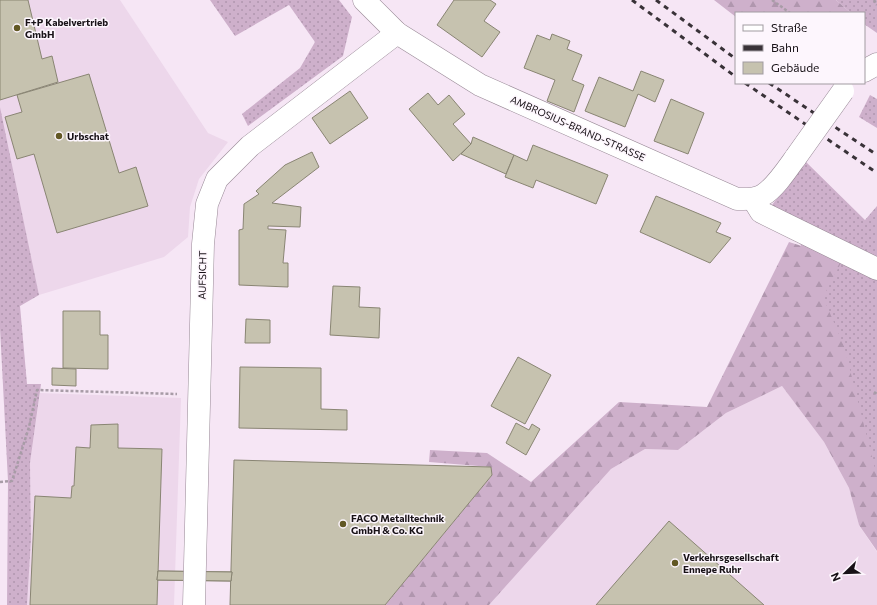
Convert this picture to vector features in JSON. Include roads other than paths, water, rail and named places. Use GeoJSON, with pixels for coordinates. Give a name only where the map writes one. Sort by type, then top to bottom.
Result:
{"type":"FeatureCollection","features":[{"type":"Feature","properties":{"kind":"street","name":"AMBROSIUS-BRAND-STRASSE"},"geometry":{"type":"LineString","coordinates":[[364,0],[397,33],[480,85],[737,199],[752,199]]}},
{"type":"Feature","properties":{"kind":"street","name":"AUFSICHT"},"geometry":{"type":"LineString","coordinates":[[194,605],[203,244],[207,204],[217,179],[250,146],[397,33]]}},
{"type":"Feature","properties":{"kind":"street"},"geometry":{"type":"LineString","coordinates":[[865,70],[877,64]]}},
{"type":"Feature","properties":{"kind":"street"},"geometry":{"type":"LineString","coordinates":[[847,87],[786,172],[763,195],[752,199],[761,212],[877,269]]}},
{"type":"Feature","properties":{"kind":"railway"},"geometry":{"type":"LineString","coordinates":[[632,0],[735,76]]}},
{"type":"Feature","properties":{"kind":"railway"},"geometry":{"type":"LineString","coordinates":[[656,0],[735,58]]}},
{"type":"Feature","properties":{"kind":"railway"},"geometry":{"type":"LineString","coordinates":[[746,84],[877,173]]}},
{"type":"Feature","properties":{"kind":"railway"},"geometry":{"type":"LineString","coordinates":[[770,84],[877,155]]}},
{"type":"Feature","properties":{"kind":"place","name":"F+P Kabelvertrieb GmbH"},"geometry":{"type":"Point","coordinates":[17,28]}},
{"type":"Feature","properties":{"kind":"place","name":"Urbschat"},"geometry":{"type":"Point","coordinates":[59,136]}},
{"type":"Feature","properties":{"kind":"place","name":"FACO Metalltechnik GmbH & Co. KG"},"geometry":{"type":"Point","coordinates":[343,524]}},
{"type":"Feature","properties":{"kind":"place","name":"Verkehrsgesellschaft Ennepe Ruhr"},"geometry":{"type":"Point","coordinates":[675,563]}}]}
